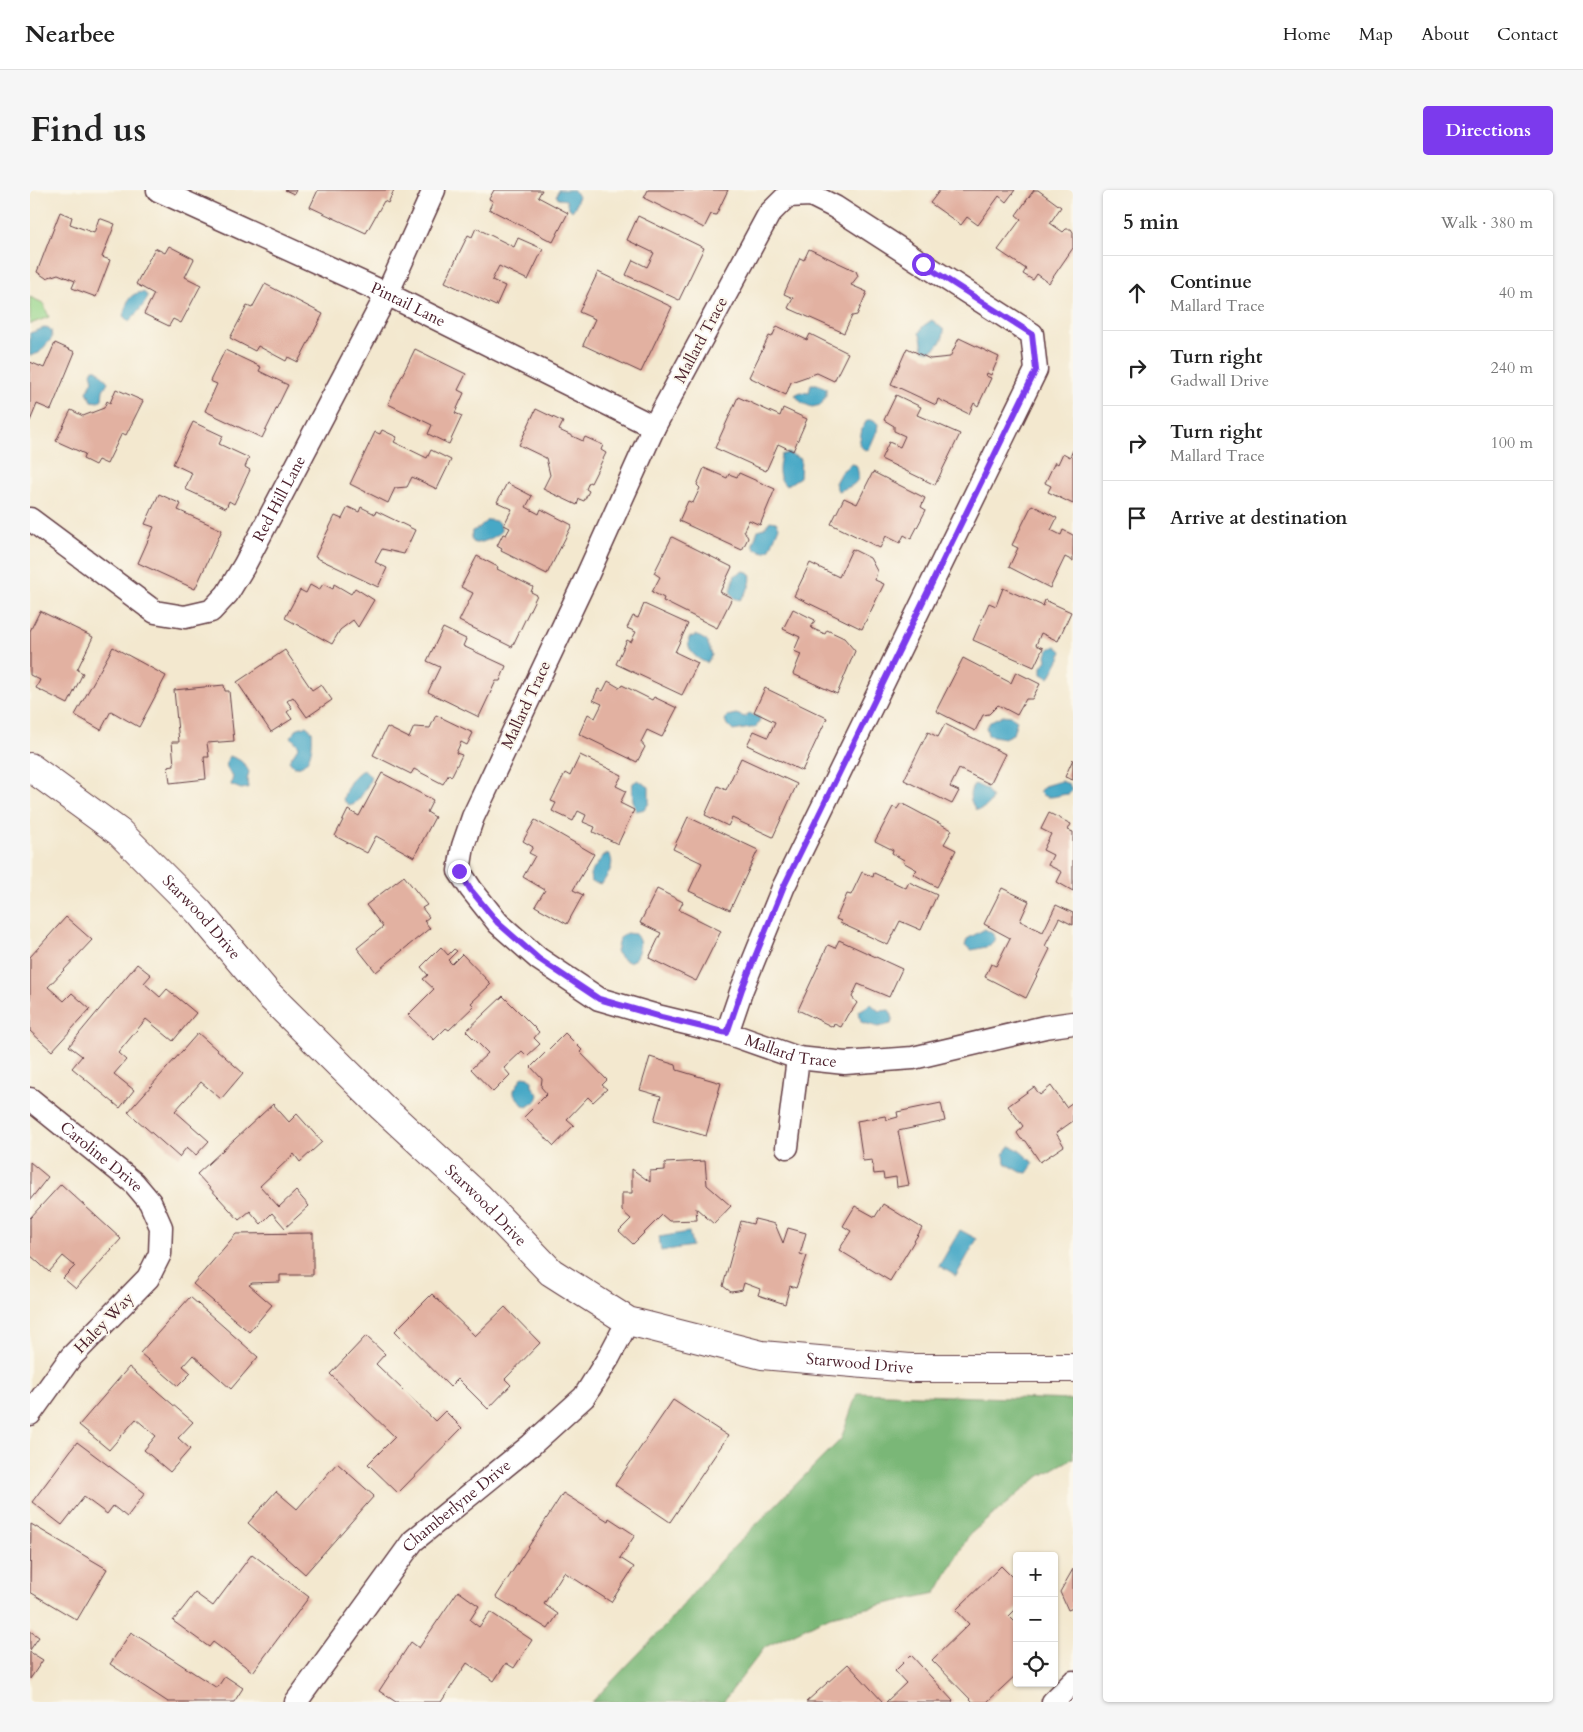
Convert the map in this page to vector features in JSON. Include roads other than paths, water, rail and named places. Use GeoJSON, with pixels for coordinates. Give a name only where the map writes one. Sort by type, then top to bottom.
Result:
{"type":"FeatureCollection","features":[{"type":"Feature","properties":{"kind":"street","name":"Pintail Lane"},"geometry":{"type":"LineString","coordinates":[[158,190],[387,294],[654,427]]}},
{"type":"Feature","properties":{"kind":"street","name":"Red Hill Lane"},"geometry":{"type":"LineString","coordinates":[[30,519],[155,612],[184,617],[211,611],[227,594],[244,566],[387,294],[434,190]]}},
{"type":"Feature","properties":{"kind":"street","name":"Mallard Trace"},"geometry":{"type":"LineString","coordinates":[[727,1033],[742,989],[783,888],[1036,370],[1032,334],[835,208],[811,195],[787,196],[769,214],[654,427],[587,576],[473,818],[463,846],[459,871],[470,889],[498,923],[539,959],[599,999],[727,1033],[798,1058],[845,1063],[913,1058],[1044,1027],[1073,1023]]}},
{"type":"Feature","properties":{"kind":"street","name":"Starwood Drive"},"geometry":{"type":"LineString","coordinates":[[30,767],[119,832],[199,912],[268,994],[382,1107],[478,1196],[551,1272],[628,1321],[762,1355],[910,1368],[1073,1368]]}},
{"type":"Feature","properties":{"kind":"street"},"geometry":{"type":"LineString","coordinates":[[787,1147],[798,1058]]}},
{"type":"Feature","properties":{"kind":"street","name":"Caroline Drive"},"geometry":{"type":"LineString","coordinates":[[30,1099],[134,1183],[150,1202],[161,1227]]}},
{"type":"Feature","properties":{"kind":"street","name":"Haley Way"},"geometry":{"type":"LineString","coordinates":[[30,1414],[71,1357],[148,1278],[160,1254],[161,1227]]}},
{"type":"Feature","properties":{"kind":"street","name":"Chamberlyne Drive"},"geometry":{"type":"LineString","coordinates":[[296,1702],[413,1541],[530,1445],[584,1397],[609,1357],[628,1321]]}},
{"type":"Feature","properties":{"kind":"street"},"geometry":{"type":"LineString","coordinates":[[1053,1702],[1073,1682]]}},
{"type":"Feature","properties":{"kind":"water"},"geometry":{"type":"Polygon","coordinates":[[[558,190],[574,190],[578,197],[572,211],[568,207],[566,200],[559,199],[556,196],[558,190]]]}},
{"type":"Feature","properties":{"kind":"water"},"geometry":{"type":"Polygon","coordinates":[[[143,292],[147,298],[129,322],[123,316],[127,303],[131,297],[143,292]]]}},
{"type":"Feature","properties":{"kind":"water"},"geometry":{"type":"Polygon","coordinates":[[[932,320],[944,330],[940,343],[930,351],[923,349],[919,333],[923,326],[932,320]]]}},
{"type":"Feature","properties":{"kind":"water"},"geometry":{"type":"Polygon","coordinates":[[[47,327],[51,330],[52,338],[39,353],[30,356],[30,333],[47,327]]]}},
{"type":"Feature","properties":{"kind":"water"},"geometry":{"type":"Polygon","coordinates":[[[93,369],[97,369],[108,382],[103,390],[102,399],[98,402],[92,401],[87,392],[93,380],[91,373],[93,369]]]}},
{"type":"Feature","properties":{"kind":"water"},"geometry":{"type":"Polygon","coordinates":[[[811,384],[817,384],[826,388],[826,395],[821,405],[812,407],[802,403],[795,395],[800,392],[809,393],[811,384]]]}},
{"type":"Feature","properties":{"kind":"water"},"geometry":{"type":"Polygon","coordinates":[[[867,420],[874,420],[878,424],[869,449],[865,450],[859,445],[862,429],[867,420]]]}},
{"type":"Feature","properties":{"kind":"water"},"geometry":{"type":"Polygon","coordinates":[[[788,453],[801,459],[800,477],[786,486],[779,475],[779,468],[781,455],[788,453]]]}},
{"type":"Feature","properties":{"kind":"water"},"geometry":{"type":"Polygon","coordinates":[[[851,464],[856,465],[858,471],[857,480],[852,485],[838,491],[835,483],[841,472],[851,464]]]}},
{"type":"Feature","properties":{"kind":"water"},"geometry":{"type":"Polygon","coordinates":[[[487,520],[498,522],[501,532],[488,540],[474,543],[471,539],[472,531],[479,528],[487,520]]]}},
{"type":"Feature","properties":{"kind":"water"},"geometry":{"type":"Polygon","coordinates":[[[770,521],[776,522],[779,527],[770,549],[764,552],[755,549],[753,544],[758,530],[764,528],[770,521]]]}},
{"type":"Feature","properties":{"kind":"water"},"geometry":{"type":"Polygon","coordinates":[[[744,571],[750,573],[751,580],[747,591],[740,600],[734,598],[730,591],[735,575],[744,571]]]}},
{"type":"Feature","properties":{"kind":"water"},"geometry":{"type":"Polygon","coordinates":[[[696,635],[707,641],[712,655],[707,663],[699,659],[690,650],[689,638],[696,635]]]}},
{"type":"Feature","properties":{"kind":"water"},"geometry":{"type":"Polygon","coordinates":[[[1056,646],[1062,651],[1049,678],[1042,674],[1042,667],[1047,660],[1046,655],[1049,649],[1056,646]]]}},
{"type":"Feature","properties":{"kind":"water"},"geometry":{"type":"Polygon","coordinates":[[[749,713],[760,718],[756,727],[733,731],[727,725],[725,720],[727,716],[736,714],[745,717],[749,713]]]}},
{"type":"Feature","properties":{"kind":"water"},"geometry":{"type":"Polygon","coordinates":[[[1003,715],[1011,716],[1017,720],[1013,734],[1004,738],[988,735],[986,727],[991,721],[1003,715]]]}},
{"type":"Feature","properties":{"kind":"water"},"geometry":{"type":"Polygon","coordinates":[[[306,726],[312,731],[310,754],[305,763],[294,767],[289,761],[299,746],[291,737],[298,728],[306,726]]]}},
{"type":"Feature","properties":{"kind":"water"},"geometry":{"type":"Polygon","coordinates":[[[229,756],[241,761],[249,772],[247,779],[248,788],[241,789],[231,785],[233,776],[226,765],[229,756]]]}},
{"type":"Feature","properties":{"kind":"water"},"geometry":{"type":"Polygon","coordinates":[[[364,769],[371,777],[359,799],[353,805],[349,805],[343,800],[346,791],[353,778],[364,769]]]}},
{"type":"Feature","properties":{"kind":"water"},"geometry":{"type":"Polygon","coordinates":[[[638,780],[649,787],[649,803],[645,809],[636,811],[632,789],[633,783],[638,780]]]}},
{"type":"Feature","properties":{"kind":"water"},"geometry":{"type":"Polygon","coordinates":[[[1061,781],[1069,784],[1072,790],[1069,794],[1046,797],[1039,792],[1044,786],[1061,781]]]}},
{"type":"Feature","properties":{"kind":"water"},"geometry":{"type":"Polygon","coordinates":[[[975,784],[986,789],[992,798],[986,807],[976,810],[970,797],[972,787],[975,784]]]}},
{"type":"Feature","properties":{"kind":"water"},"geometry":{"type":"Polygon","coordinates":[[[609,854],[612,862],[609,873],[602,884],[591,882],[590,874],[603,856],[609,854]]]}},
{"type":"Feature","properties":{"kind":"water"},"geometry":{"type":"Polygon","coordinates":[[[985,929],[993,934],[995,939],[990,946],[972,950],[965,946],[967,939],[985,929]]]}},
{"type":"Feature","properties":{"kind":"water"},"geometry":{"type":"Polygon","coordinates":[[[626,933],[635,934],[640,943],[635,959],[629,962],[622,959],[616,952],[619,939],[626,933]]]}},
{"type":"Feature","properties":{"kind":"water"},"geometry":{"type":"Polygon","coordinates":[[[871,1004],[879,1011],[889,1010],[892,1017],[891,1024],[878,1027],[861,1022],[859,1011],[871,1004]]]}},
{"type":"Feature","properties":{"kind":"water"},"geometry":{"type":"Polygon","coordinates":[[[523,1076],[529,1077],[532,1081],[532,1086],[539,1095],[537,1100],[527,1107],[514,1094],[514,1090],[523,1076]]]}},
{"type":"Feature","properties":{"kind":"water"},"geometry":{"type":"Polygon","coordinates":[[[1010,1146],[1020,1151],[1034,1163],[1027,1173],[1021,1172],[1005,1163],[1004,1154],[1010,1146]]]}},
{"type":"Feature","properties":{"kind":"water"},"geometry":{"type":"Polygon","coordinates":[[[960,1230],[977,1239],[956,1276],[939,1266],[960,1230]]]}},
{"type":"Feature","properties":{"kind":"water"},"geometry":{"type":"Polygon","coordinates":[[[689,1232],[692,1246],[661,1251],[659,1237],[689,1232]]]}}]}
